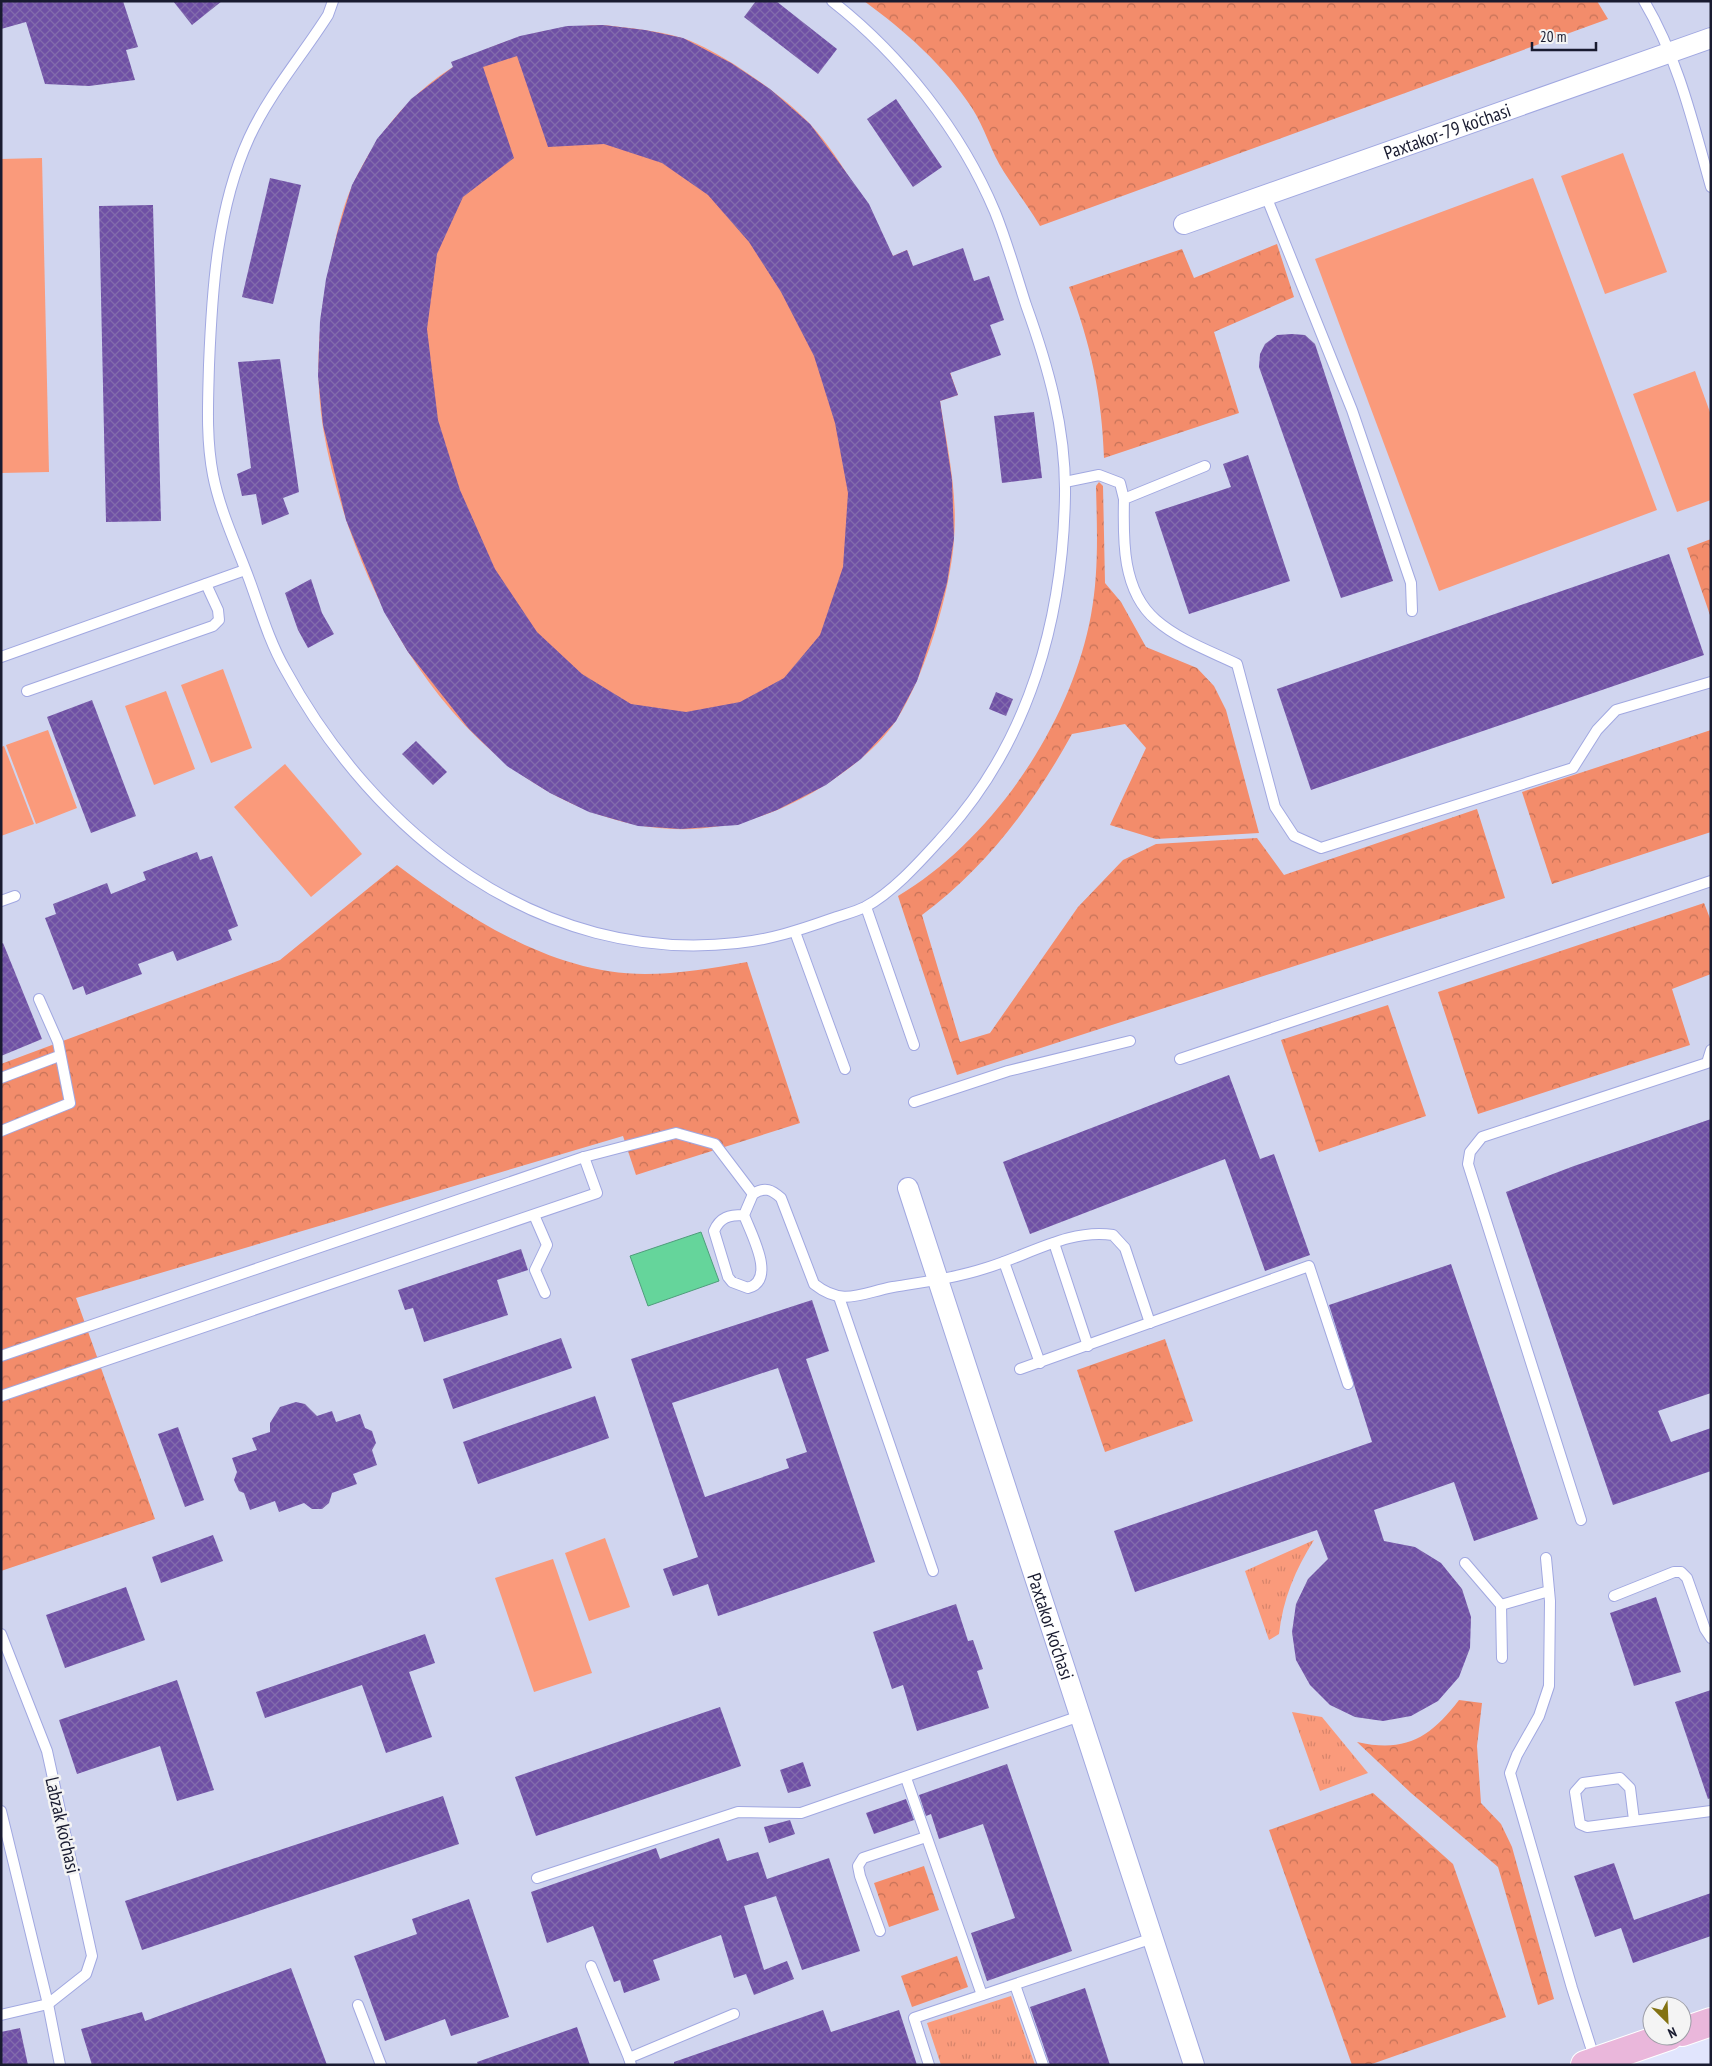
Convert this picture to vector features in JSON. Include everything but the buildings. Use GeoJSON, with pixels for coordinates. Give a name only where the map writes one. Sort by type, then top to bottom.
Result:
{"type":"FeatureCollection","features":[{"type":"Feature","properties":{"kind":"main road"},"geometry":{"type":"LineString","coordinates":[[1692,2029],[1711,2022]]}},
{"type":"Feature","properties":{"kind":"main road"},"geometry":{"type":"LineString","coordinates":[[1590,2064],[1642,2046]]}},
{"type":"Feature","properties":{"kind":"street","name":"Paxtakor-79 ko‘chasi"},"geometry":{"type":"LineString","coordinates":[[1184,224],[1711,38]]}},
{"type":"Feature","properties":{"kind":"street","name":"Paxtakor ko'chasi"},"geometry":{"type":"LineString","coordinates":[[908,1188],[1194,2065]]}},
{"type":"Feature","properties":{"kind":"lane"},"geometry":{"type":"LineString","coordinates":[[333,1],[328,15],[259,118],[237,171],[224,220],[210,345],[208,427],[215,483],[227,526],[281,663],[327,736],[382,804],[452,865],[489,889],[530,910],[614,939],[658,946],[704,947],[751,942],[795,932],[866,907],[911,869],[954,825],[990,778],[1018,725],[1040,665],[1055,604],[1063,544],[1065,482],[1059,420],[1046,361],[994,212],[961,150],[914,82],[872,36],[832,1]]}},
{"type":"Feature","properties":{"kind":"lane"},"geometry":{"type":"LineString","coordinates":[[1644,1],[1657,22],[1683,87],[1711,187]]}},
{"type":"Feature","properties":{"kind":"lane"},"geometry":{"type":"LineString","coordinates":[[1266,196],[1352,410],[1411,583],[1412,611]]}},
{"type":"Feature","properties":{"kind":"lane"},"geometry":{"type":"LineString","coordinates":[[1124,499],[1205,466]]}},
{"type":"Feature","properties":{"kind":"lane"},"geometry":{"type":"LineString","coordinates":[[1065,482],[1099,475],[1120,482],[1124,499],[1124,540],[1135,592],[1156,620],[1184,639],[1237,664],[1275,807],[1294,836],[1321,848],[1573,768],[1597,730],[1616,710],[1711,682]]}},
{"type":"Feature","properties":{"kind":"lane"},"geometry":{"type":"LineString","coordinates":[[1,657],[245,570]]}},
{"type":"Feature","properties":{"kind":"lane"},"geometry":{"type":"LineString","coordinates":[[27,691],[213,626],[219,620],[218,610],[206,584]]}},
{"type":"Feature","properties":{"kind":"lane"},"geometry":{"type":"LineString","coordinates":[[1180,1060],[1711,881]]}},
{"type":"Feature","properties":{"kind":"lane"},"geometry":{"type":"LineString","coordinates":[[1,901],[15,896]]}},
{"type":"Feature","properties":{"kind":"lane"},"geometry":{"type":"LineString","coordinates":[[866,907],[914,1045]]}},
{"type":"Feature","properties":{"kind":"lane"},"geometry":{"type":"LineString","coordinates":[[795,932],[845,1069]]}},
{"type":"Feature","properties":{"kind":"lane"},"geometry":{"type":"LineString","coordinates":[[1,1131],[70,1103],[59,1056],[58,1042],[39,999]]}},
{"type":"Feature","properties":{"kind":"lane"},"geometry":{"type":"LineString","coordinates":[[914,1102],[1008,1071],[1130,1041]]}},
{"type":"Feature","properties":{"kind":"lane"},"geometry":{"type":"LineString","coordinates":[[1581,1520],[1468,1164],[1470,1152],[1482,1138],[1707,1063],[1711,1050]]}},
{"type":"Feature","properties":{"kind":"lane"},"geometry":{"type":"LineString","coordinates":[[1,1078],[59,1056]]}},
{"type":"Feature","properties":{"kind":"lane"},"geometry":{"type":"LineString","coordinates":[[1,1356],[584,1157],[676,1133],[715,1144],[754,1194]]}},
{"type":"Feature","properties":{"kind":"lane"},"geometry":{"type":"LineString","coordinates":[[1,1396],[597,1193],[584,1157]]}},
{"type":"Feature","properties":{"kind":"lane"},"geometry":{"type":"LineString","coordinates":[[744,1215],[725,1217],[716,1225],[714,1237],[728,1277],[732,1282],[748,1288],[757,1284],[763,1271],[744,1215],[754,1194],[764,1189],[771,1190],[781,1198],[814,1284],[825,1293],[839,1297],[852,1297],[891,1288],[938,1281],[1004,1262],[1054,1243],[1096,1232],[1114,1235],[1125,1248],[1150,1323]]}},
{"type":"Feature","properties":{"kind":"lane"},"geometry":{"type":"LineString","coordinates":[[534,1215],[546,1245],[535,1270],[545,1293]]}},
{"type":"Feature","properties":{"kind":"lane"},"geometry":{"type":"LineString","coordinates":[[1054,1243],[1088,1346]]}},
{"type":"Feature","properties":{"kind":"lane"},"geometry":{"type":"LineString","coordinates":[[1004,1262],[1040,1363]]}},
{"type":"Feature","properties":{"kind":"lane"},"geometry":{"type":"LineString","coordinates":[[1020,1369],[1309,1266],[1348,1384]]}},
{"type":"Feature","properties":{"kind":"lane"},"geometry":{"type":"LineString","coordinates":[[839,1297],[933,1570]]}},
{"type":"Feature","properties":{"kind":"lane"},"geometry":{"type":"LineString","coordinates":[[1546,1558],[1549,1591],[1549,1686],[1539,1716],[1510,1773],[1572,1988],[1590,2064]]}},
{"type":"Feature","properties":{"kind":"lane"},"geometry":{"type":"LineString","coordinates":[[1465,1563],[1501,1605],[1502,1658]]}},
{"type":"Feature","properties":{"kind":"lane"},"geometry":{"type":"LineString","coordinates":[[1614,1596],[1674,1572],[1681,1572],[1687,1578],[1705,1630],[1711,1638]]}},
{"type":"Feature","properties":{"kind":"lane"},"geometry":{"type":"LineString","coordinates":[[1501,1605],[1549,1591]]}},
{"type":"Feature","properties":{"kind":"lane","name":"Labzak ko'chasi"},"geometry":{"type":"LineString","coordinates":[[1,1634],[47,1751],[92,1956],[86,1974],[48,2004]]}},
{"type":"Feature","properties":{"kind":"lane"},"geometry":{"type":"LineString","coordinates":[[537,1878],[738,1812],[801,1813],[1080,1716]]}},
{"type":"Feature","properties":{"kind":"lane"},"geometry":{"type":"LineString","coordinates":[[906,1778],[982,1995]]}},
{"type":"Feature","properties":{"kind":"lane"},"geometry":{"type":"LineString","coordinates":[[1634,1820],[1630,1788],[1620,1778],[1583,1783],[1575,1792],[1580,1824],[1583,1826],[1634,1820],[1711,1810]]}},
{"type":"Feature","properties":{"kind":"lane"},"geometry":{"type":"LineString","coordinates":[[1,1810],[48,2004],[60,2065]]}},
{"type":"Feature","properties":{"kind":"lane"},"geometry":{"type":"LineString","coordinates":[[880,1932],[858,1866],[863,1858],[926,1837]]}},
{"type":"Feature","properties":{"kind":"lane"},"geometry":{"type":"LineString","coordinates":[[930,2065],[914,2018],[1153,1938]]}},
{"type":"Feature","properties":{"kind":"lane"},"geometry":{"type":"LineString","coordinates":[[592,1966],[630,2062],[734,2014]]}},
{"type":"Feature","properties":{"kind":"lane"},"geometry":{"type":"LineString","coordinates":[[1015,1985],[1042,2065]]}},
{"type":"Feature","properties":{"kind":"lane"},"geometry":{"type":"LineString","coordinates":[[1,2015],[48,2004]]}},
{"type":"Feature","properties":{"kind":"lane"},"geometry":{"type":"LineString","coordinates":[[358,2004],[381,2065]]}},
{"type":"Feature","properties":{"kind":"shaded area"},"geometry":{"type":"Polygon","coordinates":[[[1,1],[1711,1],[1711,2022],[1692,2029],[1692,1996],[1642,1996],[1642,2040],[1585,2065],[1,2065],[1,1]]]}},
{"type":"Feature","properties":{"kind":"shaded area"},"geometry":{"type":"Polygon","coordinates":[[[701,1232],[719,1281],[648,1306],[630,1256],[701,1232]]]}},
{"type":"Feature","properties":{"kind":"green space"},"geometry":{"type":"Polygon","coordinates":[[[864,1],[1597,1],[1608,19],[1040,226],[999,164],[977,116],[961,92],[923,50],[864,1]]]}},
{"type":"Feature","properties":{"kind":"green space"},"geometry":{"type":"Polygon","coordinates":[[[603,25],[662,33],[696,43],[750,75],[785,101],[810,124],[845,171],[893,256],[907,250],[958,395],[940,401],[951,470],[954,504],[955,522],[952,560],[935,632],[927,657],[907,701],[897,719],[879,742],[841,774],[789,805],[761,816],[732,824],[703,828],[673,829],[643,826],[613,819],[555,795],[502,760],[456,716],[417,665],[383,608],[357,549],[336,488],[323,428],[318,363],[324,298],[338,228],[347,199],[374,146],[398,114],[425,88],[454,66],[487,49],[523,36],[562,28],[603,25]]]}},
{"type":"Feature","properties":{"kind":"green space"},"geometry":{"type":"Polygon","coordinates":[[[1623,153],[1667,272],[1605,294],[1561,176],[1623,153]]]}},
{"type":"Feature","properties":{"kind":"green space"},"geometry":{"type":"Polygon","coordinates":[[[42,158],[49,472],[1,473],[1,159],[42,158]]]}},
{"type":"Feature","properties":{"kind":"green space"},"geometry":{"type":"Polygon","coordinates":[[[1533,178],[1657,510],[1439,591],[1315,259],[1533,178]]]}},
{"type":"Feature","properties":{"kind":"green space"},"geometry":{"type":"Polygon","coordinates":[[[1277,244],[1294,297],[1214,332],[1239,413],[1104,458],[1101,414],[1094,371],[1077,308],[1069,287],[1182,249],[1194,278],[1277,244]]]}},
{"type":"Feature","properties":{"kind":"green space"},"geometry":{"type":"Polygon","coordinates":[[[1695,371],[1711,415],[1711,500],[1677,512],[1633,394],[1695,371]]]}},
{"type":"Feature","properties":{"kind":"green space"},"geometry":{"type":"Polygon","coordinates":[[[1099,482],[1103,486],[1105,583],[1121,602],[1146,647],[1197,668],[1214,686],[1226,710],[1259,833],[1156,839],[1110,825],[1146,748],[1125,724],[1072,734],[1042,785],[1007,833],[967,877],[922,915],[960,1042],[990,1033],[1078,907],[1123,860],[1156,844],[1257,838],[1284,875],[1477,809],[1505,898],[957,1075],[898,896],[933,872],[996,811],[1023,775],[1046,737],[1066,697],[1081,656],[1094,599],[1097,550],[1096,486],[1099,482]]]}},
{"type":"Feature","properties":{"kind":"green space"},"geometry":{"type":"Polygon","coordinates":[[[1711,539],[1711,618],[1687,548],[1711,539]]]}},
{"type":"Feature","properties":{"kind":"green space"},"geometry":{"type":"Polygon","coordinates":[[[223,669],[252,748],[211,763],[181,685],[223,669]]]}},
{"type":"Feature","properties":{"kind":"green space"},"geometry":{"type":"Polygon","coordinates":[[[166,691],[195,769],[154,785],[125,706],[166,691]]]}},
{"type":"Feature","properties":{"kind":"green space"},"geometry":{"type":"Polygon","coordinates":[[[48,730],[77,808],[36,824],[6,745],[48,730]]]}},
{"type":"Feature","properties":{"kind":"green space"},"geometry":{"type":"Polygon","coordinates":[[[1711,730],[1711,832],[1552,884],[1522,792],[1711,730]]]}},
{"type":"Feature","properties":{"kind":"green space"},"geometry":{"type":"Polygon","coordinates":[[[4,746],[34,824],[1,836],[1,747],[4,746]]]}},
{"type":"Feature","properties":{"kind":"green space"},"geometry":{"type":"Polygon","coordinates":[[[285,764],[362,854],[311,897],[234,807],[285,764]]]}},
{"type":"Feature","properties":{"kind":"green space"},"geometry":{"type":"Polygon","coordinates":[[[397,865],[482,923],[545,953],[577,964],[611,971],[658,974],[747,962],[800,1123],[636,1175],[623,1136],[76,1298],[155,1519],[1,1571],[1,1064],[280,960],[397,865]]]}},
{"type":"Feature","properties":{"kind":"green space"},"geometry":{"type":"Polygon","coordinates":[[[1704,903],[1711,921],[1711,974],[1672,989],[1690,1045],[1478,1114],[1438,992],[1704,903]]]}},
{"type":"Feature","properties":{"kind":"green space"},"geometry":{"type":"Polygon","coordinates":[[[1388,1005],[1426,1116],[1319,1152],[1281,1040],[1388,1005]]]}},
{"type":"Feature","properties":{"kind":"green space"},"geometry":{"type":"Polygon","coordinates":[[[1165,1339],[1193,1421],[1105,1452],[1077,1370],[1165,1339]]]}},
{"type":"Feature","properties":{"kind":"green space"},"geometry":{"type":"Polygon","coordinates":[[[605,1538],[630,1607],[589,1621],[565,1553],[605,1538]]]}},
{"type":"Feature","properties":{"kind":"green space"},"geometry":{"type":"Polygon","coordinates":[[[1314,1540],[1301,1562],[1291,1585],[1283,1609],[1279,1634],[1269,1640],[1245,1571],[1314,1540]]]}},
{"type":"Feature","properties":{"kind":"green space"},"geometry":{"type":"Polygon","coordinates":[[[553,1559],[592,1673],[534,1692],[495,1578],[553,1559]]]}},
{"type":"Feature","properties":{"kind":"green space"},"geometry":{"type":"Polygon","coordinates":[[[1459,1700],[1482,1703],[1477,1746],[1481,1803],[1501,1824],[1512,1847],[1554,1999],[1538,2005],[1498,1867],[1411,1793],[1357,1742],[1374,1745],[1403,1744],[1427,1733],[1438,1724],[1459,1700]]]}},
{"type":"Feature","properties":{"kind":"green space"},"geometry":{"type":"Polygon","coordinates":[[[1292,1712],[1322,1717],[1368,1773],[1320,1791],[1292,1712]]]}},
{"type":"Feature","properties":{"kind":"green space"},"geometry":{"type":"Polygon","coordinates":[[[1373,1793],[1453,1864],[1506,2017],[1369,2065],[1352,2065],[1269,1830],[1373,1793]]]}},
{"type":"Feature","properties":{"kind":"green space"},"geometry":{"type":"Polygon","coordinates":[[[924,1866],[939,1910],[889,1927],[874,1883],[924,1866]]]}},
{"type":"Feature","properties":{"kind":"green space"},"geometry":{"type":"Polygon","coordinates":[[[957,1956],[968,1987],[912,2007],[901,1976],[957,1956]]]}},
{"type":"Feature","properties":{"kind":"green space"},"geometry":{"type":"Polygon","coordinates":[[[1011,1996],[1035,2065],[941,2065],[927,2023],[1011,1996]]]}}]}
